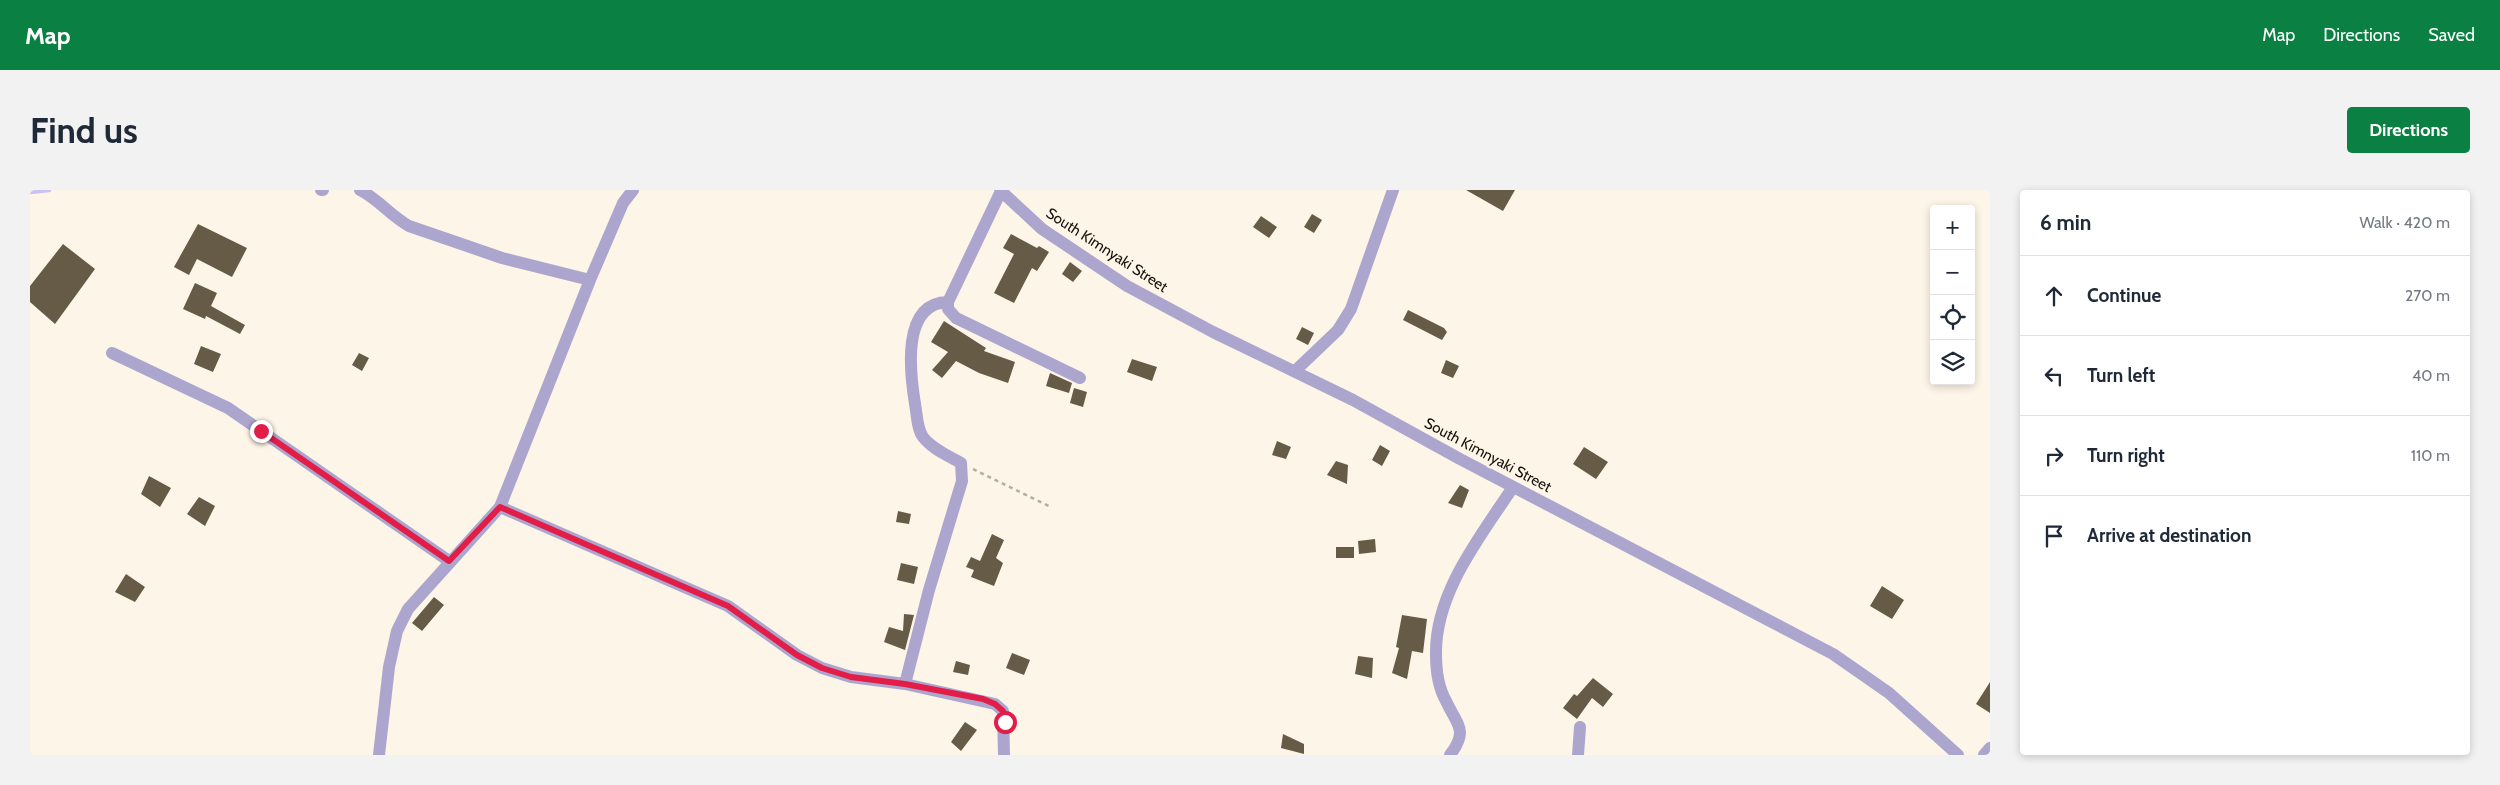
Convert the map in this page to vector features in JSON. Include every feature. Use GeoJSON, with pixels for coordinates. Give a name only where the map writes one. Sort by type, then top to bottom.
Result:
{"type":"FeatureCollection","features":[{"type":"Feature","properties":{"kind":"street"},"geometry":{"type":"LineString","coordinates":[[360,190],[369,195],[396,219],[409,226],[502,258],[590,280]]}},
{"type":"Feature","properties":{"kind":"street"},"geometry":{"type":"LineString","coordinates":[[380,755],[389,668],[397,631],[408,609],[449,561],[500,507],[590,280],[623,203],[633,190]]}},
{"type":"Feature","properties":{"kind":"street"},"geometry":{"type":"LineString","coordinates":[[1295,371],[1338,330],[1351,309],[1393,190]]}},
{"type":"Feature","properties":{"kind":"street"},"geometry":{"type":"LineString","coordinates":[[1000,191],[948,302],[948,309],[956,318],[1080,378]]}},
{"type":"Feature","properties":{"kind":"street","name":"South Kimnyaki Street"},"geometry":{"type":"LineString","coordinates":[[1000,191],[1042,228],[1127,286],[1213,332],[1295,371],[1833,654],[1889,693],[1958,755]]}},
{"type":"Feature","properties":{"kind":"street"},"geometry":{"type":"LineString","coordinates":[[905,684],[929,590],[962,481],[961,463],[930,444],[922,436],[912,390],[910,349],[914,328],[928,308],[939,302],[948,302]]}},
{"type":"Feature","properties":{"kind":"street"},"geometry":{"type":"LineString","coordinates":[[112,353],[228,408],[449,561]]}},
{"type":"Feature","properties":{"kind":"street"},"geometry":{"type":"LineString","coordinates":[[1450,755],[1457,745],[1460,723],[1446,702],[1438,683],[1436,653],[1438,628],[1449,591],[1472,550],[1513,487]]}},
{"type":"Feature","properties":{"kind":"street"},"geometry":{"type":"LineString","coordinates":[[500,507],[728,606],[797,655],[822,668],[851,677],[905,684],[995,704],[1003,711],[1004,716],[1004,755]]}},
{"type":"Feature","properties":{"kind":"street"},"geometry":{"type":"LineString","coordinates":[[1578,755],[1580,727]]}},
{"type":"Feature","properties":{"kind":"street"},"geometry":{"type":"LineString","coordinates":[[1984,755],[1990,748]]}},
{"type":"Feature","properties":{"kind":"path"},"geometry":{"type":"LineString","coordinates":[[961,463],[1051,507]]}},
{"type":"Feature","properties":{"kind":"building"},"geometry":{"type":"Polygon","coordinates":[[[1466,190],[1515,190],[1503,211],[1466,190]]]}},
{"type":"Feature","properties":{"kind":"building"},"geometry":{"type":"Polygon","coordinates":[[[1312,214],[1322,220],[1314,233],[1304,227],[1312,214]]]}},
{"type":"Feature","properties":{"kind":"building"},"geometry":{"type":"Polygon","coordinates":[[[1261,216],[1277,227],[1269,238],[1253,227],[1261,216]]]}},
{"type":"Feature","properties":{"kind":"building"},"geometry":{"type":"Polygon","coordinates":[[[198,224],[247,248],[232,277],[197,259],[189,275],[174,267],[198,224]]]}},
{"type":"Feature","properties":{"kind":"building"},"geometry":{"type":"Polygon","coordinates":[[[1011,234],[1037,248],[1039,246],[1049,252],[1037,271],[1032,268],[1014,303],[994,293],[1014,254],[1003,248],[1011,234]]]}},
{"type":"Feature","properties":{"kind":"building"},"geometry":{"type":"Polygon","coordinates":[[[63,244],[95,269],[55,324],[30,302],[30,286],[63,244]]]}},
{"type":"Feature","properties":{"kind":"building"},"geometry":{"type":"Polygon","coordinates":[[[1070,262],[1082,271],[1073,282],[1062,274],[1070,262]]]}},
{"type":"Feature","properties":{"kind":"building"},"geometry":{"type":"Polygon","coordinates":[[[195,283],[217,293],[211,306],[245,325],[240,334],[206,316],[205,319],[183,309],[195,283]]]}},
{"type":"Feature","properties":{"kind":"building"},"geometry":{"type":"Polygon","coordinates":[[[1408,310],[1444,328],[1447,332],[1442,340],[1403,320],[1408,310]]]}},
{"type":"Feature","properties":{"kind":"building"},"geometry":{"type":"Polygon","coordinates":[[[944,321],[986,348],[984,351],[1015,362],[1008,383],[979,373],[956,361],[942,378],[932,370],[948,352],[931,342],[944,321]]]}},
{"type":"Feature","properties":{"kind":"building"},"geometry":{"type":"Polygon","coordinates":[[[1302,327],[1314,333],[1308,345],[1296,339],[1302,327]]]}},
{"type":"Feature","properties":{"kind":"building"},"geometry":{"type":"Polygon","coordinates":[[[201,346],[221,354],[213,372],[194,364],[201,346]]]}},
{"type":"Feature","properties":{"kind":"building"},"geometry":{"type":"Polygon","coordinates":[[[359,353],[369,358],[362,371],[352,365],[359,353]]]}},
{"type":"Feature","properties":{"kind":"building"},"geometry":{"type":"Polygon","coordinates":[[[1132,359],[1157,367],[1152,381],[1127,372],[1132,359]]]}},
{"type":"Feature","properties":{"kind":"building"},"geometry":{"type":"Polygon","coordinates":[[[1446,360],[1459,366],[1453,378],[1441,373],[1446,360]]]}},
{"type":"Feature","properties":{"kind":"building"},"geometry":{"type":"Polygon","coordinates":[[[1050,373],[1072,383],[1069,393],[1046,386],[1050,373]]]}},
{"type":"Feature","properties":{"kind":"building"},"geometry":{"type":"Polygon","coordinates":[[[1074,388],[1087,392],[1083,407],[1070,403],[1074,388]]]}},
{"type":"Feature","properties":{"kind":"building"},"geometry":{"type":"Polygon","coordinates":[[[1277,441],[1291,447],[1286,459],[1272,455],[1277,441]]]}},
{"type":"Feature","properties":{"kind":"building"},"geometry":{"type":"Polygon","coordinates":[[[1380,445],[1390,451],[1382,466],[1372,460],[1380,445]]]}},
{"type":"Feature","properties":{"kind":"building"},"geometry":{"type":"Polygon","coordinates":[[[1584,447],[1608,462],[1596,479],[1573,464],[1584,447]]]}},
{"type":"Feature","properties":{"kind":"building"},"geometry":{"type":"Polygon","coordinates":[[[1336,461],[1348,465],[1347,484],[1327,475],[1336,461]]]}},
{"type":"Feature","properties":{"kind":"building"},"geometry":{"type":"Polygon","coordinates":[[[149,476],[171,488],[160,507],[141,494],[149,476]]]}},
{"type":"Feature","properties":{"kind":"building"},"geometry":{"type":"Polygon","coordinates":[[[1460,485],[1469,490],[1462,508],[1448,503],[1460,485]]]}},
{"type":"Feature","properties":{"kind":"building"},"geometry":{"type":"Polygon","coordinates":[[[199,497],[215,506],[205,526],[187,514],[199,497]]]}},
{"type":"Feature","properties":{"kind":"building"},"geometry":{"type":"Polygon","coordinates":[[[898,511],[911,514],[909,524],[896,522],[898,511]]]}},
{"type":"Feature","properties":{"kind":"building"},"geometry":{"type":"Polygon","coordinates":[[[992,534],[1004,540],[996,558],[1003,563],[994,586],[971,577],[974,570],[966,567],[971,557],[980,561],[992,534]]]}},
{"type":"Feature","properties":{"kind":"building"},"geometry":{"type":"Polygon","coordinates":[[[1375,539],[1376,552],[1359,554],[1358,541],[1375,539]]]}},
{"type":"Feature","properties":{"kind":"building"},"geometry":{"type":"Polygon","coordinates":[[[1336,547],[1354,547],[1354,558],[1336,558],[1336,547]]]}},
{"type":"Feature","properties":{"kind":"building"},"geometry":{"type":"Polygon","coordinates":[[[901,563],[918,567],[914,584],[897,580],[901,563]]]}},
{"type":"Feature","properties":{"kind":"building"},"geometry":{"type":"Polygon","coordinates":[[[126,574],[145,587],[135,602],[115,592],[126,574]]]}},
{"type":"Feature","properties":{"kind":"building"},"geometry":{"type":"Polygon","coordinates":[[[1882,586],[1904,600],[1892,619],[1870,606],[1882,586]]]}},
{"type":"Feature","properties":{"kind":"building"},"geometry":{"type":"Polygon","coordinates":[[[434,597],[444,605],[422,631],[412,623],[434,597]]]}},
{"type":"Feature","properties":{"kind":"building"},"geometry":{"type":"Polygon","coordinates":[[[904,614],[914,615],[905,650],[884,642],[889,627],[903,631],[904,614]]]}},
{"type":"Feature","properties":{"kind":"building"},"geometry":{"type":"Polygon","coordinates":[[[1402,615],[1427,619],[1423,653],[1412,651],[1407,679],[1392,673],[1399,648],[1396,647],[1402,615]]]}},
{"type":"Feature","properties":{"kind":"building"},"geometry":{"type":"Polygon","coordinates":[[[1012,653],[1030,660],[1024,675],[1006,668],[1012,653]]]}},
{"type":"Feature","properties":{"kind":"building"},"geometry":{"type":"Polygon","coordinates":[[[1358,656],[1373,658],[1372,678],[1355,674],[1358,656]]]}},
{"type":"Feature","properties":{"kind":"building"},"geometry":{"type":"Polygon","coordinates":[[[956,661],[970,665],[968,675],[953,672],[956,661]]]}},
{"type":"Feature","properties":{"kind":"building"},"geometry":{"type":"Polygon","coordinates":[[[1593,678],[1613,694],[1603,707],[1592,698],[1577,719],[1563,708],[1574,694],[1577,696],[1593,678]]]}},
{"type":"Feature","properties":{"kind":"building"},"geometry":{"type":"Polygon","coordinates":[[[1990,682],[1990,713],[1976,704],[1990,682]]]}},
{"type":"Feature","properties":{"kind":"building"},"geometry":{"type":"Polygon","coordinates":[[[965,722],[977,730],[961,751],[951,742],[965,722]]]}},
{"type":"Feature","properties":{"kind":"building"},"geometry":{"type":"Polygon","coordinates":[[[1283,734],[1304,744],[1304,754],[1281,748],[1283,734]]]}},
{"type":"Feature","properties":{"kind":"waterway"},"geometry":{"type":"LineString","coordinates":[[30,192],[49,190]]}},
{"type":"Feature","properties":{"kind":"route"},"geometry":{"type":"LineString","coordinates":[[261,431],[449,561],[500,507],[728,606],[764,629],[797,655],[822,668],[851,677],[905,684],[983,699],[995,704],[1003,711],[1005,722]]}}]}
